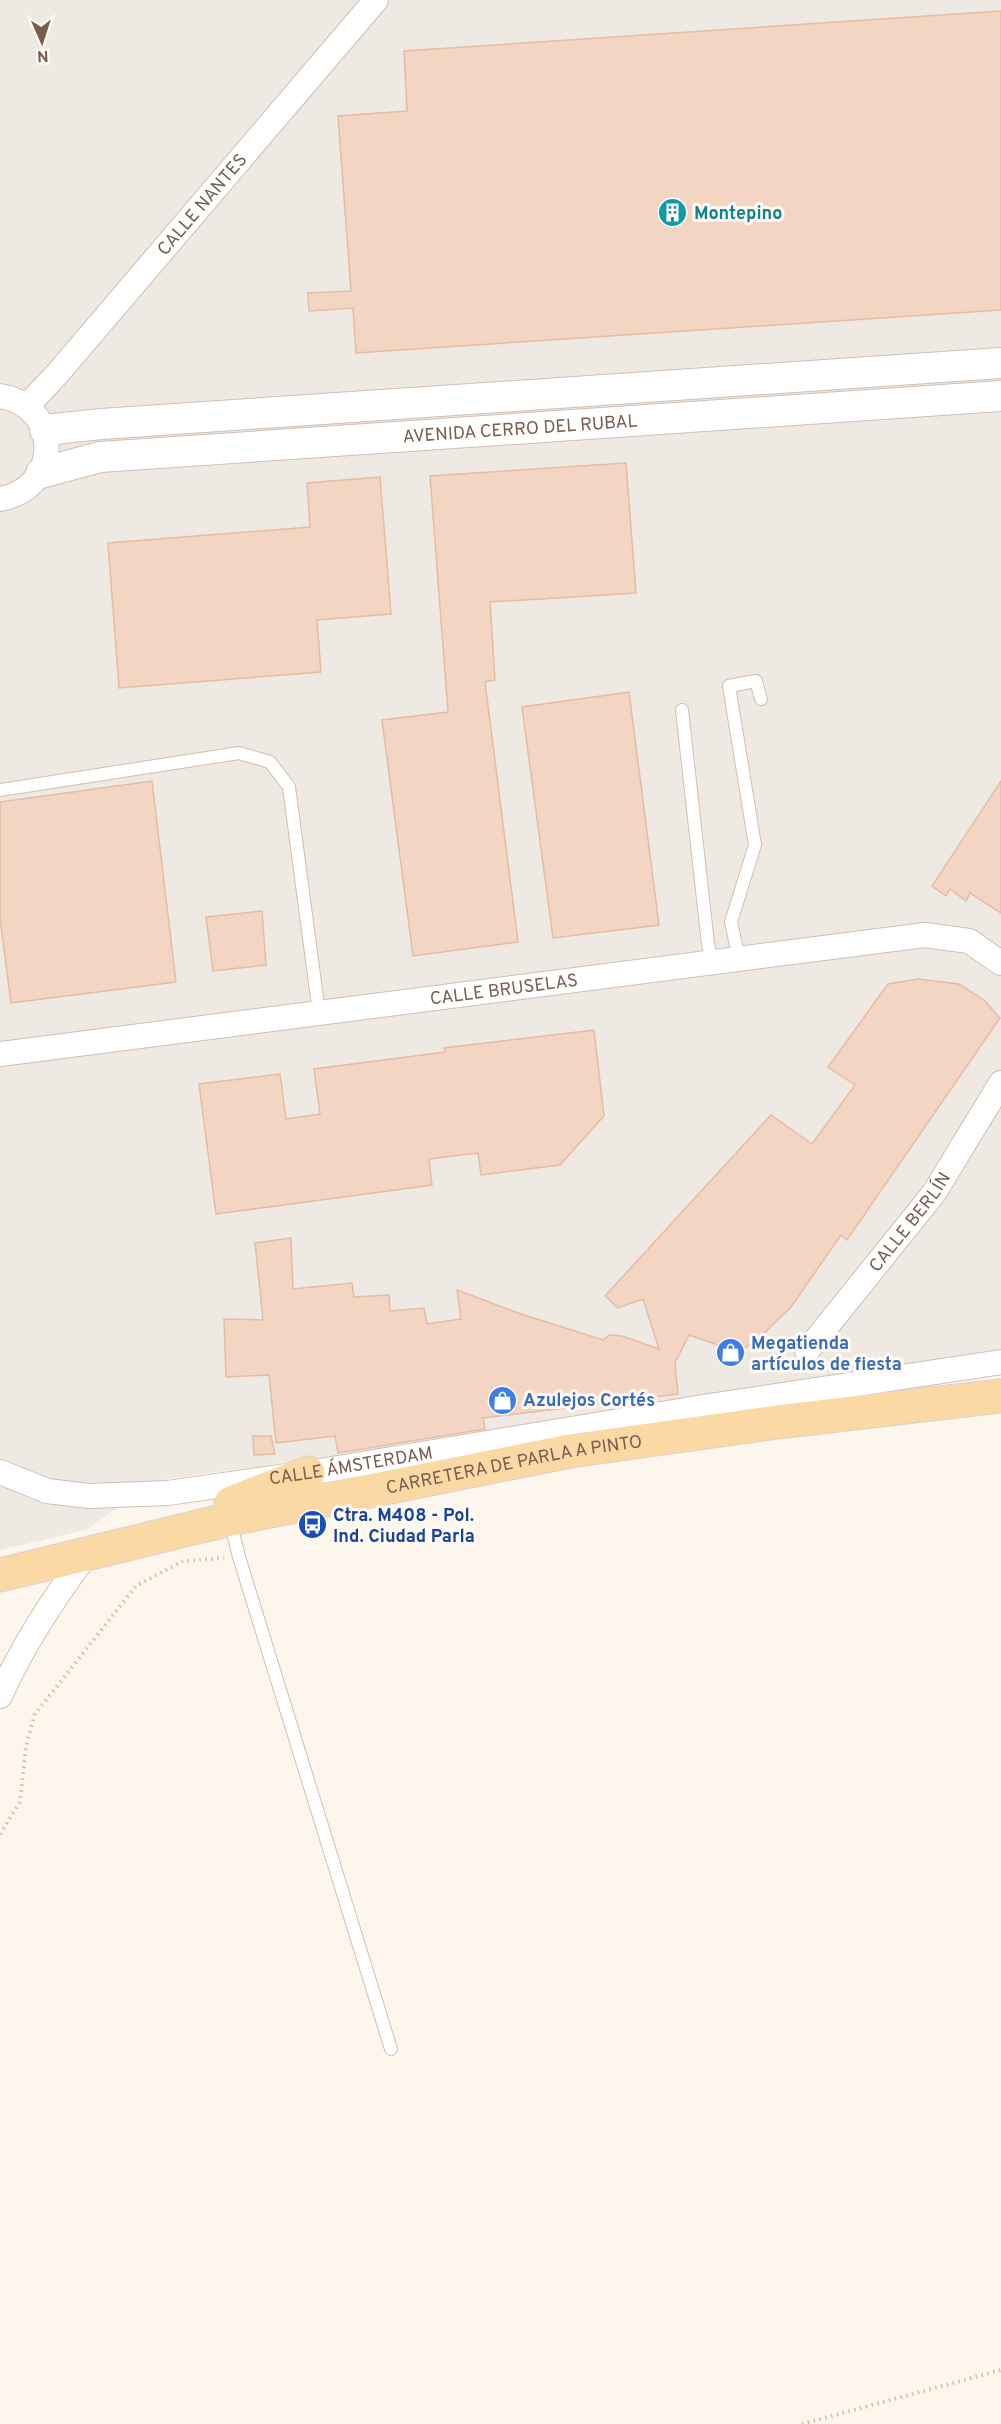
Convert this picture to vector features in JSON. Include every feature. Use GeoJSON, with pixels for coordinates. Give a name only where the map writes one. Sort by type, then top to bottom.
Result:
{"type":"FeatureCollection","features":[{"type":"Feature","properties":{"kind":"main road","name":"CARRETERA DE PARLA A PINTO"},"geometry":{"type":"LineString","coordinates":[[0,1575],[230,1519],[570,1451],[777,1422],[1001,1396]]}},
{"type":"Feature","properties":{"kind":"main road"},"geometry":{"type":"LineString","coordinates":[[101,1551],[308,1473]]}},
{"type":"Feature","properties":{"kind":"street","name":"CALLE NANTES"},"geometry":{"type":"LineString","coordinates":[[27,406],[58,373],[376,0]]}},
{"type":"Feature","properties":{"kind":"street","name":"AVENIDA CERRO DEL RUBAL"},"geometry":{"type":"LineString","coordinates":[[45,430],[113,423],[1001,363]]}},
{"type":"Feature","properties":{"kind":"street"},"geometry":{"type":"LineString","coordinates":[[0,396],[11,398],[27,406],[45,430],[47,452],[41,473],[29,487],[14,496],[0,498]]}},
{"type":"Feature","properties":{"kind":"street","name":"AVENIDA CERRO DEL RUBAL"},"geometry":{"type":"LineString","coordinates":[[41,473],[100,457],[1001,396]]}},
{"type":"Feature","properties":{"kind":"street","name":"CALLE BRUSELAS"},"geometry":{"type":"LineString","coordinates":[[0,1054],[925,935],[969,941],[1001,963]]}},
{"type":"Feature","properties":{"kind":"street","name":"CALLE BERLÍN"},"geometry":{"type":"LineString","coordinates":[[807,1351],[934,1193],[1001,1083]]}},
{"type":"Feature","properties":{"kind":"street","name":"CALLE ÁMSTERDAM"},"geometry":{"type":"LineString","coordinates":[[0,1472],[47,1491],[89,1496],[168,1493],[308,1473],[994,1361]]}},
{"type":"Feature","properties":{"kind":"street"},"geometry":{"type":"LineString","coordinates":[[0,1696],[12,1669],[53,1599],[101,1551]]}},
{"type":"Feature","properties":{"kind":"lane"},"geometry":{"type":"LineString","coordinates":[[739,959],[731,922],[755,845],[729,686],[756,681],[761,699]]}},
{"type":"Feature","properties":{"kind":"lane"},"geometry":{"type":"LineString","coordinates":[[682,710],[708,944],[712,962]]}},
{"type":"Feature","properties":{"kind":"lane"},"geometry":{"type":"LineString","coordinates":[[0,790],[239,753],[270,762],[289,787],[319,1013]]}},
{"type":"Feature","properties":{"kind":"lane"},"geometry":{"type":"LineString","coordinates":[[230,1519],[239,1557],[391,2049]]}},
{"type":"Feature","properties":{"kind":"path"},"geometry":{"type":"LineString","coordinates":[[0,1834],[20,1802],[26,1746],[34,1714],[136,1586],[183,1561],[239,1557]]}},
{"type":"Feature","properties":{"kind":"path"},"geometry":{"type":"LineString","coordinates":[[802,2424],[1001,2370]]}},
{"type":"Feature","properties":{"kind":"shaded area"},"geometry":{"type":"Polygon","coordinates":[[[0,0],[1001,0],[1001,1362],[155,1481],[86,1530],[0,1550],[0,0]]]}},
{"type":"Feature","properties":{"kind":"building","name":"Montepino"},"geometry":{"type":"Polygon","coordinates":[[[1001,11],[1001,310],[356,353],[353,308],[309,311],[308,293],[351,291],[338,116],[407,111],[404,51],[1001,11]]]}},
{"type":"Feature","properties":{"kind":"building"},"geometry":{"type":"Polygon","coordinates":[[[626,463],[636,593],[490,602],[495,680],[485,682],[518,942],[413,956],[382,720],[448,712],[430,476],[626,463]]]}},
{"type":"Feature","properties":{"kind":"building"},"geometry":{"type":"Polygon","coordinates":[[[380,477],[391,614],[317,620],[321,672],[119,688],[108,543],[310,527],[307,483],[380,477]]]}},
{"type":"Feature","properties":{"kind":"building"},"geometry":{"type":"Polygon","coordinates":[[[629,692],[659,925],[553,938],[522,707],[629,692]]]}},
{"type":"Feature","properties":{"kind":"building"},"geometry":{"type":"Polygon","coordinates":[[[152,781],[176,982],[11,1003],[0,918],[0,802],[152,781]]]}},
{"type":"Feature","properties":{"kind":"building"},"geometry":{"type":"Polygon","coordinates":[[[1001,781],[1001,913],[970,893],[966,901],[950,889],[946,896],[932,886],[1001,781]]]}},
{"type":"Feature","properties":{"kind":"building"},"geometry":{"type":"Polygon","coordinates":[[[262,911],[266,965],[213,971],[206,917],[262,911]]]}},
{"type":"Feature","properties":{"kind":"building"},"geometry":{"type":"Polygon","coordinates":[[[918,979],[959,984],[984,1000],[1000,1018],[847,1240],[841,1235],[791,1307],[756,1341],[738,1352],[689,1335],[675,1363],[678,1394],[483,1418],[485,1429],[338,1453],[335,1436],[276,1443],[269,1375],[226,1377],[224,1319],[263,1320],[255,1243],[291,1238],[293,1289],[352,1283],[354,1297],[389,1295],[390,1311],[424,1308],[427,1324],[461,1319],[457,1290],[518,1313],[603,1340],[609,1335],[622,1336],[659,1349],[643,1299],[618,1308],[605,1296],[771,1115],[812,1144],[855,1085],[828,1067],[888,984],[918,979]]]}},
{"type":"Feature","properties":{"kind":"building"},"geometry":{"type":"Polygon","coordinates":[[[594,1030],[604,1116],[560,1165],[481,1175],[478,1153],[429,1159],[432,1185],[216,1214],[199,1084],[280,1074],[286,1119],[320,1114],[314,1069],[445,1052],[444,1048],[594,1030]]]}},
{"type":"Feature","properties":{"kind":"building"},"geometry":{"type":"Polygon","coordinates":[[[253,1436],[271,1436],[275,1454],[254,1455],[253,1436]]]}},
{"type":"Feature","properties":{"kind":"place","name":"Montepino"},"geometry":{"type":"Point","coordinates":[673,213]}},
{"type":"Feature","properties":{"kind":"place","name":"Megatienda artículos de fiesta"},"geometry":{"type":"Point","coordinates":[730,1353]}},
{"type":"Feature","properties":{"kind":"place","name":"Azulejos Cortés"},"geometry":{"type":"Point","coordinates":[502,1400]}},
{"type":"Feature","properties":{"kind":"place","name":"Ctra. M408 - Pol. Ind. Ciudad Parla"},"geometry":{"type":"Point","coordinates":[312,1525]}}]}
